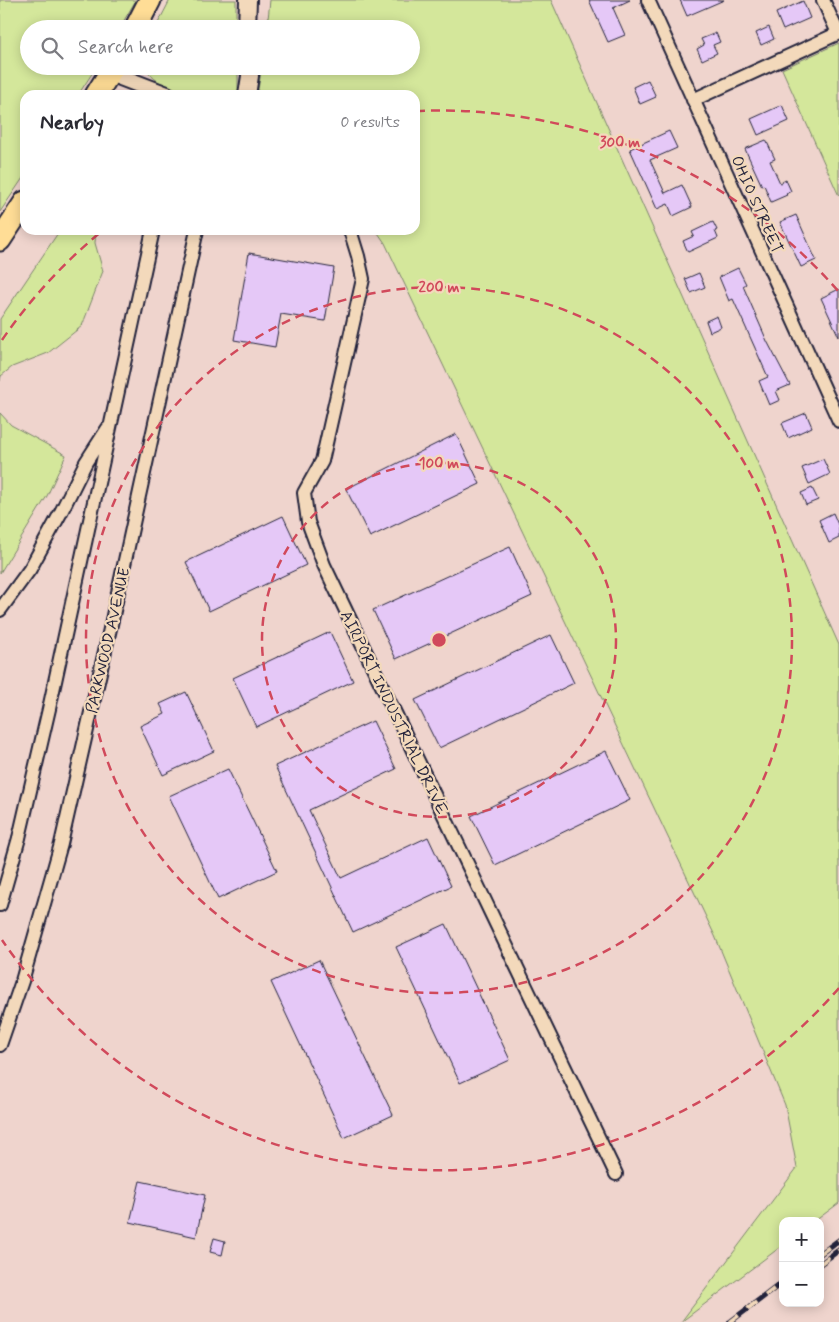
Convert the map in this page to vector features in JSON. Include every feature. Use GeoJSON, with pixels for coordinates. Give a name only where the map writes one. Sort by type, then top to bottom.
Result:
{"type":"FeatureCollection","features":[{"type":"Feature","properties":{"kind":"highway"},"geometry":{"type":"LineString","coordinates":[[140,20],[150,0]]}},
{"type":"Feature","properties":{"kind":"highway"},"geometry":{"type":"LineString","coordinates":[[99,90],[109,75]]}},
{"type":"Feature","properties":{"kind":"highway"},"geometry":{"type":"LineString","coordinates":[[0,240],[20,210]]}},
{"type":"Feature","properties":{"kind":"street"},"geometry":{"type":"LineString","coordinates":[[247,20],[248,0]]}},
{"type":"Feature","properties":{"kind":"street","name":"OHIO STREET"},"geometry":{"type":"LineString","coordinates":[[648,0],[839,421]]}},
{"type":"Feature","properties":{"kind":"street"},"geometry":{"type":"LineString","coordinates":[[693,100],[838,33],[823,0]]}},
{"type":"Feature","properties":{"kind":"street"},"geometry":{"type":"LineString","coordinates":[[123,75],[156,90]]}},
{"type":"Feature","properties":{"kind":"street"},"geometry":{"type":"LineString","coordinates":[[248,90],[250,75]]}},
{"type":"Feature","properties":{"kind":"street"},"geometry":{"type":"LineString","coordinates":[[0,905],[20,838],[152,235]]}},
{"type":"Feature","properties":{"kind":"street","name":"PARKWOOD AVENUE"},"geometry":{"type":"LineString","coordinates":[[0,1045],[22,982],[61,844],[196,235]]}},
{"type":"Feature","properties":{"kind":"street","name":"AIRPORT INDUSTRIAL DRIVE"},"geometry":{"type":"LineString","coordinates":[[352,235],[363,280],[322,461],[304,493],[308,522],[324,565],[616,1174]]}},
{"type":"Feature","properties":{"kind":"street"},"geometry":{"type":"LineString","coordinates":[[0,610],[30,569],[86,462],[112,422]]}},
{"type":"Feature","properties":{"kind":"green space"},"geometry":{"type":"Polygon","coordinates":[[[0,0],[136,0],[124,20],[20,20],[20,75],[91,75],[81,90],[20,90],[20,182],[0,212],[0,0]]]}},
{"type":"Feature","properties":{"kind":"green space"},"geometry":{"type":"Polygon","coordinates":[[[170,0],[236,0],[236,20],[160,20],[170,0]]]}},
{"type":"Feature","properties":{"kind":"green space"},"geometry":{"type":"Polygon","coordinates":[[[270,0],[551,0],[839,645],[839,1203],[820,1217],[779,1217],[779,1248],[681,1322],[797,1168],[785,1105],[715,936],[385,243],[379,235],[420,235],[420,90],[258,90],[260,75],[420,75],[420,20],[268,20],[270,0]]]}},
{"type":"Feature","properties":{"kind":"green space"},"geometry":{"type":"Polygon","coordinates":[[[839,43],[839,196],[782,69],[839,43]]]}},
{"type":"Feature","properties":{"kind":"green space"},"geometry":{"type":"Polygon","coordinates":[[[238,75],[238,90],[174,90],[152,76],[238,75]]]}},
{"type":"Feature","properties":{"kind":"green space"},"geometry":{"type":"Polygon","coordinates":[[[57,235],[96,235],[95,243],[103,271],[82,326],[48,353],[12,367],[1,376],[0,381],[0,319],[57,235]]]}},
{"type":"Feature","properties":{"kind":"green space"},"geometry":{"type":"Polygon","coordinates":[[[0,413],[11,425],[66,455],[47,496],[0,573],[0,413]]]}},
{"type":"Feature","properties":{"kind":"building"},"geometry":{"type":"Polygon","coordinates":[[[589,0],[630,0],[613,8],[625,35],[608,42],[589,0]]]}},
{"type":"Feature","properties":{"kind":"building"},"geometry":{"type":"Polygon","coordinates":[[[680,0],[724,0],[687,16],[680,0]]]}},
{"type":"Feature","properties":{"kind":"building"},"geometry":{"type":"Polygon","coordinates":[[[803,1],[810,18],[783,30],[776,13],[803,1]]]}},
{"type":"Feature","properties":{"kind":"building"},"geometry":{"type":"Polygon","coordinates":[[[769,27],[774,39],[761,45],[756,33],[769,27]]]}},
{"type":"Feature","properties":{"kind":"building"},"geometry":{"type":"Polygon","coordinates":[[[716,33],[720,42],[713,45],[717,53],[702,60],[697,49],[704,45],[701,39],[716,33]]]}},
{"type":"Feature","properties":{"kind":"building"},"geometry":{"type":"Polygon","coordinates":[[[648,80],[656,97],[640,104],[633,87],[648,80]]]}},
{"type":"Feature","properties":{"kind":"building"},"geometry":{"type":"Polygon","coordinates":[[[782,105],[789,121],[758,135],[751,119],[782,105]]]}},
{"type":"Feature","properties":{"kind":"building"},"geometry":{"type":"Polygon","coordinates":[[[669,131],[677,148],[650,160],[665,193],[682,185],[692,207],[673,216],[668,204],[657,209],[630,149],[669,131]]]}},
{"type":"Feature","properties":{"kind":"building"},"geometry":{"type":"Polygon","coordinates":[[[766,140],[775,159],[770,161],[780,183],[786,180],[791,191],[787,195],[771,202],[745,149],[766,140]]]}},
{"type":"Feature","properties":{"kind":"building"},"geometry":{"type":"Polygon","coordinates":[[[796,215],[816,260],[801,267],[780,222],[796,215]]]}},
{"type":"Feature","properties":{"kind":"building"},"geometry":{"type":"Polygon","coordinates":[[[713,222],[718,238],[688,252],[683,241],[694,236],[692,232],[713,222]]]}},
{"type":"Feature","properties":{"kind":"building"},"geometry":{"type":"Polygon","coordinates":[[[249,253],[334,268],[325,321],[281,314],[275,347],[234,340],[249,253]]]}},
{"type":"Feature","properties":{"kind":"building"},"geometry":{"type":"Polygon","coordinates":[[[738,268],[746,284],[743,286],[767,341],[790,385],[776,391],[780,400],[769,405],[759,381],[768,377],[733,299],[729,301],[719,277],[738,268]]]}},
{"type":"Feature","properties":{"kind":"building"},"geometry":{"type":"Polygon","coordinates":[[[699,273],[705,287],[691,293],[685,279],[699,273]]]}},
{"type":"Feature","properties":{"kind":"building"},"geometry":{"type":"Polygon","coordinates":[[[839,289],[839,337],[821,298],[839,289]]]}},
{"type":"Feature","properties":{"kind":"building"},"geometry":{"type":"Polygon","coordinates":[[[717,316],[721,327],[710,332],[706,321],[717,316]]]}},
{"type":"Feature","properties":{"kind":"building"},"geometry":{"type":"Polygon","coordinates":[[[806,413],[812,427],[788,438],[782,423],[806,413]]]}},
{"type":"Feature","properties":{"kind":"building"},"geometry":{"type":"Polygon","coordinates":[[[456,434],[480,484],[370,537],[346,489],[456,434]]]}},
{"type":"Feature","properties":{"kind":"building"},"geometry":{"type":"Polygon","coordinates":[[[823,459],[830,474],[809,484],[802,468],[823,459]]]}},
{"type":"Feature","properties":{"kind":"building"},"geometry":{"type":"Polygon","coordinates":[[[812,488],[818,500],[806,505],[801,493],[812,488]]]}},
{"type":"Feature","properties":{"kind":"building"},"geometry":{"type":"Polygon","coordinates":[[[833,513],[839,527],[839,538],[829,543],[819,520],[833,513]]]}},
{"type":"Feature","properties":{"kind":"building"},"geometry":{"type":"Polygon","coordinates":[[[283,516],[306,565],[209,611],[186,562],[283,516]]]}},
{"type":"Feature","properties":{"kind":"building"},"geometry":{"type":"Polygon","coordinates":[[[510,547],[532,596],[396,659],[373,610],[510,547]]]}},
{"type":"Feature","properties":{"kind":"building"},"geometry":{"type":"Polygon","coordinates":[[[330,632],[353,681],[256,727],[233,678],[330,632]]]}},
{"type":"Feature","properties":{"kind":"building"},"geometry":{"type":"Polygon","coordinates":[[[551,635],[574,683],[439,748],[415,700],[551,635]]]}},
{"type":"Feature","properties":{"kind":"building"},"geometry":{"type":"Polygon","coordinates":[[[186,692],[214,751],[163,775],[140,726],[165,714],[160,704],[186,692]]]}},
{"type":"Feature","properties":{"kind":"building"},"geometry":{"type":"Polygon","coordinates":[[[373,721],[396,769],[309,810],[341,878],[428,837],[451,886],[353,932],[275,766],[373,721]]]}},
{"type":"Feature","properties":{"kind":"building"},"geometry":{"type":"Polygon","coordinates":[[[606,751],[630,800],[495,865],[471,816],[606,751]]]}},
{"type":"Feature","properties":{"kind":"building"},"geometry":{"type":"Polygon","coordinates":[[[228,769],[277,871],[218,899],[169,796],[228,769]]]}},
{"type":"Feature","properties":{"kind":"building"},"geometry":{"type":"Polygon","coordinates":[[[446,924],[510,1060],[460,1083],[396,947],[446,924]]]}},
{"type":"Feature","properties":{"kind":"building"},"geometry":{"type":"Polygon","coordinates":[[[319,960],[393,1115],[344,1138],[271,982],[319,960]]]}},
{"type":"Feature","properties":{"kind":"building"},"geometry":{"type":"Polygon","coordinates":[[[140,1181],[205,1195],[196,1237],[130,1222],[140,1181]]]}},
{"type":"Feature","properties":{"kind":"building"},"geometry":{"type":"Polygon","coordinates":[[[214,1238],[225,1241],[222,1255],[210,1252],[214,1238]]]}},
{"type":"Feature","properties":{"kind":"railway"},"geometry":{"type":"LineString","coordinates":[[824,1251],[839,1240]]}},
{"type":"Feature","properties":{"kind":"railway"},"geometry":{"type":"LineString","coordinates":[[823,1262],[839,1250]]}},
{"type":"Feature","properties":{"kind":"railway"},"geometry":{"type":"LineString","coordinates":[[730,1322],[779,1285]]}}]}
